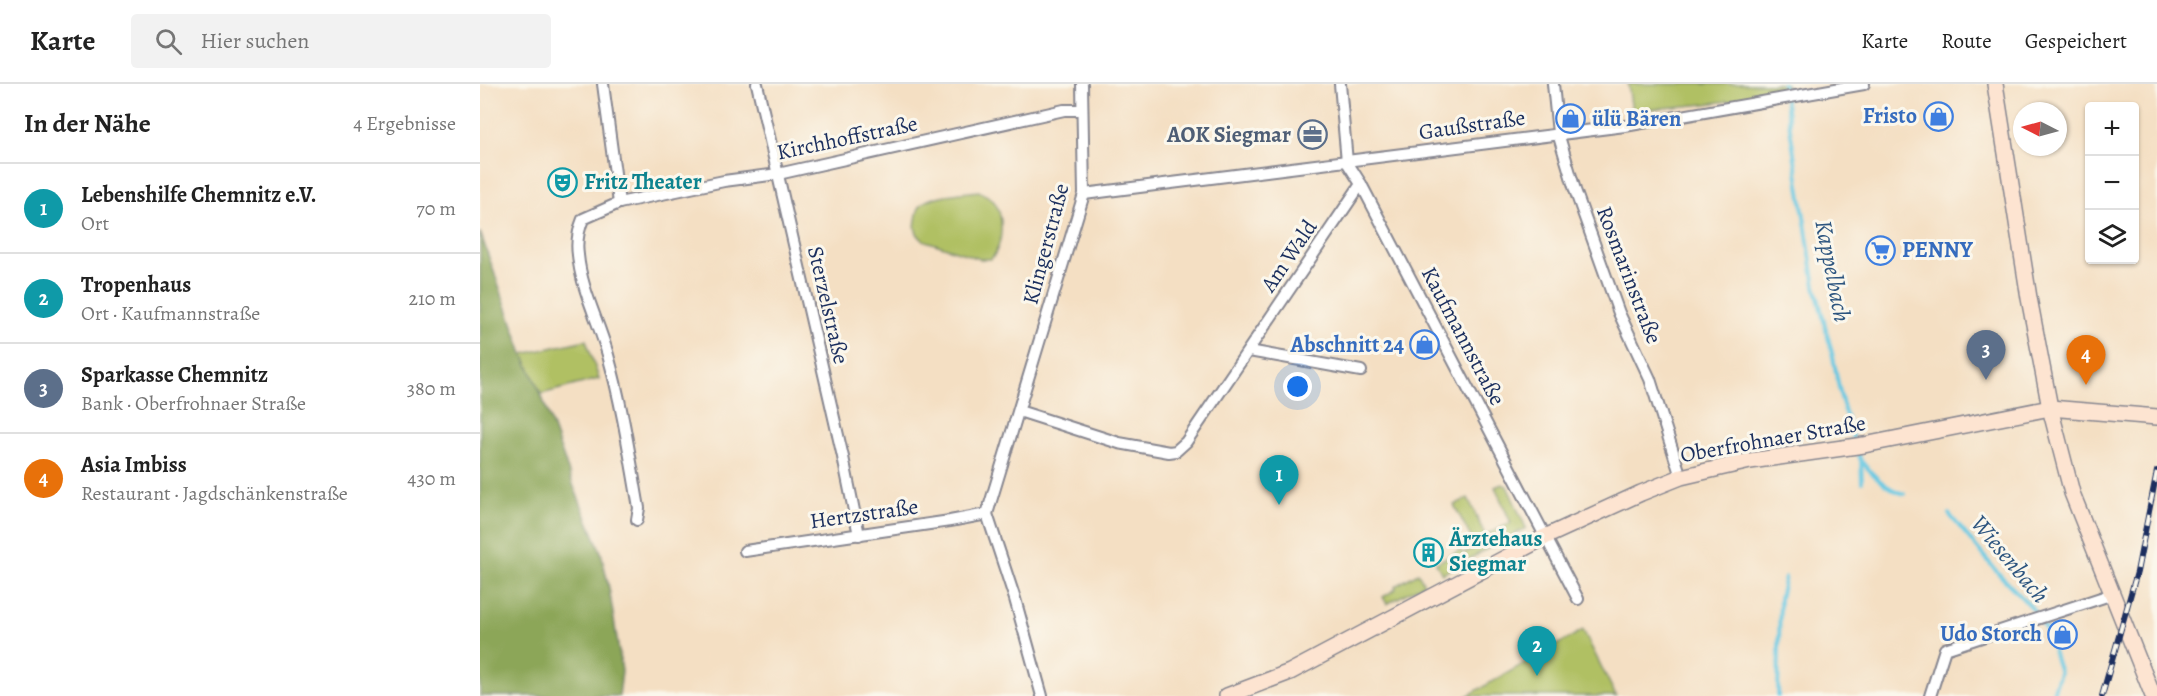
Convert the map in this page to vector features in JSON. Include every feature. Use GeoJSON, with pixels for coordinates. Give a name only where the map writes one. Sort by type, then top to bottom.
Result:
{"type":"FeatureCollection","features":[{"type":"Feature","properties":{"kind":"main road"},"geometry":{"type":"LineString","coordinates":[[1995,84],[2028,291],[2050,408],[2072,493],[2153,696]]}},
{"type":"Feature","properties":{"kind":"main road","name":"Oberfrohnaer Straße"},"geometry":{"type":"LineString","coordinates":[[1227,696],[1290,672],[1545,537],[1682,477],[1750,461],[1858,446],[2050,408],[2157,417]]}},
{"type":"Feature","properties":{"kind":"street"},"geometry":{"type":"LineString","coordinates":[[603,84],[619,203]]}},
{"type":"Feature","properties":{"kind":"street","name":"Sterzelstraße"},"geometry":{"type":"LineString","coordinates":[[757,84],[859,535]]}},
{"type":"Feature","properties":{"kind":"street","name":"Klingerstraße"},"geometry":{"type":"LineString","coordinates":[[987,514],[1084,194],[1082,84]]}},
{"type":"Feature","properties":{"kind":"street","name":"Kaufmannstraße"},"geometry":{"type":"LineString","coordinates":[[1340,84],[1347,162],[1361,184],[1578,599]]}},
{"type":"Feature","properties":{"kind":"street","name":"Rosmarinstraße"},"geometry":{"type":"LineString","coordinates":[[1553,84],[1558,133],[1575,190],[1619,313],[1650,380],[1682,477]]}},
{"type":"Feature","properties":{"kind":"street","name":"Gaußstraße"},"geometry":{"type":"LineString","coordinates":[[1084,194],[1625,126],[1864,84]]}},
{"type":"Feature","properties":{"kind":"street","name":"Kirchhoffstraße"},"geometry":{"type":"LineString","coordinates":[[637,520],[639,508],[608,355],[582,279],[577,233],[583,219],[619,203],[724,181],[778,174],[1064,110],[1082,110]]}},
{"type":"Feature","properties":{"kind":"street","name":"Am Wald"},"geometry":{"type":"LineString","coordinates":[[1019,411],[1119,443],[1169,452],[1176,451],[1186,442],[1215,401],[1361,184]]}},
{"type":"Feature","properties":{"kind":"street"},"geometry":{"type":"LineString","coordinates":[[1249,351],[1361,371]]}},
{"type":"Feature","properties":{"kind":"street"},"geometry":{"type":"LineString","coordinates":[[987,514],[1015,599],[1042,696]]}},
{"type":"Feature","properties":{"kind":"street","name":"Hertzstraße"},"geometry":{"type":"LineString","coordinates":[[745,551],[987,514]]}},
{"type":"Feature","properties":{"kind":"street"},"geometry":{"type":"LineString","coordinates":[[1930,696],[1945,649],[2113,594]]}},
{"type":"Feature","properties":{"kind":"green space"},"geometry":{"type":"Polygon","coordinates":[[[1628,84],[1786,84],[1788,93],[1632,111],[1628,84]]]}},
{"type":"Feature","properties":{"kind":"green space"},"geometry":{"type":"Polygon","coordinates":[[[979,191],[992,199],[1001,220],[998,246],[991,259],[980,259],[923,240],[919,236],[915,223],[918,210],[923,203],[942,196],[979,191]]]}},
{"type":"Feature","properties":{"kind":"green space"},"geometry":{"type":"Polygon","coordinates":[[[480,232],[523,354],[541,394],[574,487],[601,552],[622,671],[619,696],[480,696],[480,232]]]}},
{"type":"Feature","properties":{"kind":"green space"},"geometry":{"type":"Polygon","coordinates":[[[586,340],[599,379],[541,394],[523,354],[586,340]]]}},
{"type":"Feature","properties":{"kind":"green space"},"geometry":{"type":"Polygon","coordinates":[[[1502,484],[1507,486],[1526,528],[1442,574],[1436,563],[1460,550],[1463,554],[1476,547],[1454,505],[1468,498],[1485,535],[1511,523],[1495,487],[1502,484]]]}},
{"type":"Feature","properties":{"kind":"green space"},"geometry":{"type":"Polygon","coordinates":[[[1418,573],[1424,584],[1387,604],[1383,597],[1396,589],[1395,586],[1418,573]]]}},
{"type":"Feature","properties":{"kind":"green space"},"geometry":{"type":"Polygon","coordinates":[[[1583,630],[1616,696],[1467,696],[1583,630]]]}},
{"type":"Feature","properties":{"kind":"waterway","name":"Kappelbach"},"geometry":{"type":"LineString","coordinates":[[1783,84],[1815,286],[1841,398],[1854,442]]}},
{"type":"Feature","properties":{"kind":"waterway","name":"Wiesenbach"},"geometry":{"type":"LineString","coordinates":[[1857,449],[1861,461],[1862,482]]}},
{"type":"Feature","properties":{"kind":"waterway","name":"Wiesenbach"},"geometry":{"type":"LineString","coordinates":[[1862,462],[1886,485],[1904,494]]}},
{"type":"Feature","properties":{"kind":"waterway","name":"Wiesenbach"},"geometry":{"type":"LineString","coordinates":[[1949,514],[1998,573],[2034,610],[2047,632],[2060,673],[2052,696]]}},
{"type":"Feature","properties":{"kind":"waterway"},"geometry":{"type":"LineString","coordinates":[[1778,696],[1780,598],[1785,577]]}},
{"type":"Feature","properties":{"kind":"railway"},"geometry":{"type":"LineString","coordinates":[[2102,696],[2137,572],[2157,471]]}},
{"type":"Feature","properties":{"kind":"place","name":"Fristo"},"geometry":{"type":"Point","coordinates":[1938,116]}},
{"type":"Feature","properties":{"kind":"place","name":"ülü Bären"},"geometry":{"type":"Point","coordinates":[1571,119]}},
{"type":"Feature","properties":{"kind":"place","name":"AOK Siegmar"},"geometry":{"type":"Point","coordinates":[1312,135]}},
{"type":"Feature","properties":{"kind":"place","name":"Fritz Theater"},"geometry":{"type":"Point","coordinates":[563,182]}},
{"type":"Feature","properties":{"kind":"place","name":"PENNY"},"geometry":{"type":"Point","coordinates":[1881,250]}},
{"type":"Feature","properties":{"kind":"place","name":"Abschnitt 24"},"geometry":{"type":"Point","coordinates":[1425,345]}},
{"type":"Feature","properties":{"kind":"place","name":"Sparkasse Chemnitz"},"geometry":{"type":"Point","coordinates":[1986,380]}},
{"type":"Feature","properties":{"kind":"place","name":"Asia Imbiss"},"geometry":{"type":"Point","coordinates":[2086,385]}},
{"type":"Feature","properties":{"kind":"place","name":"Lebenshilfe Chemnitz e.V."},"geometry":{"type":"Point","coordinates":[1279,505]}},
{"type":"Feature","properties":{"kind":"place","name":"Ärztehaus Siegmar"},"geometry":{"type":"Point","coordinates":[1428,552]}},
{"type":"Feature","properties":{"kind":"place","name":"Udo Storch"},"geometry":{"type":"Point","coordinates":[2063,634]}},
{"type":"Feature","properties":{"kind":"place","name":"Tropenhaus"},"geometry":{"type":"Point","coordinates":[1537,676]}}]}
